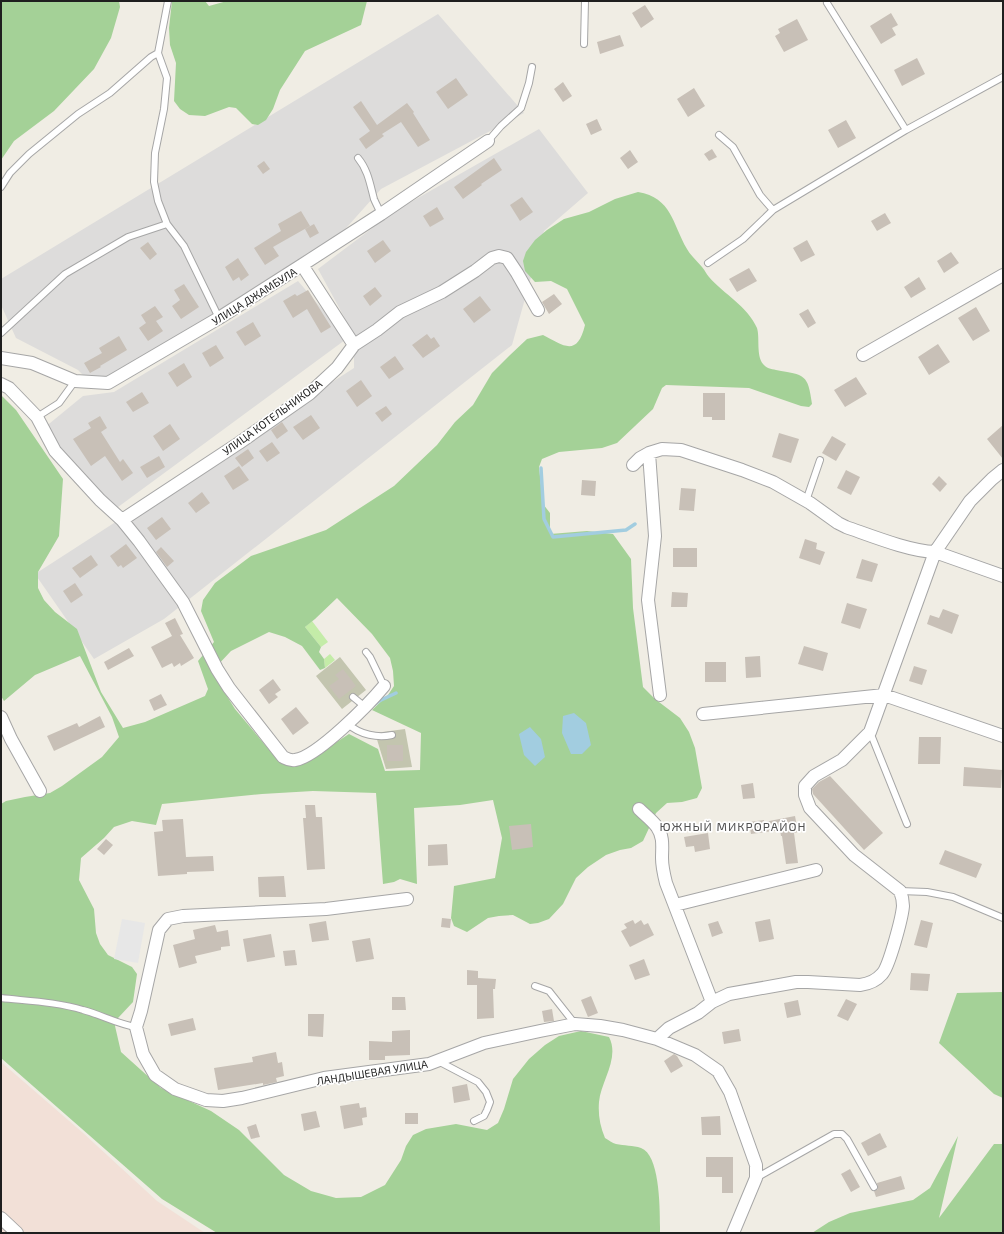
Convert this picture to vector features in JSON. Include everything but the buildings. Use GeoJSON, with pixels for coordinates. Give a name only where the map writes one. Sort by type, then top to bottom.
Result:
{"type":"FeatureCollection","features":[{"type":"Feature","properties":{"kind":"street","name":"УЛИЦА ДЖАМБУЛА"},"geometry":{"type":"LineString","coordinates":[[1,358],[32,363],[75,381],[108,383],[219,318],[381,214],[488,141]]}},
{"type":"Feature","properties":{"kind":"street","name":"УЛИЦА КОТЕЛЬНИКОВА"},"geometry":{"type":"LineString","coordinates":[[122,520],[239,443],[309,394],[337,368],[354,345],[377,330],[400,312],[442,292],[475,272],[492,258],[499,256],[507,258],[538,310]]}},
{"type":"Feature","properties":{"kind":"street"},"geometry":{"type":"LineString","coordinates":[[302,265],[354,345]]}},
{"type":"Feature","properties":{"kind":"street"},"geometry":{"type":"LineString","coordinates":[[863,355],[1003,275]]}},
{"type":"Feature","properties":{"kind":"street"},"geometry":{"type":"LineString","coordinates":[[1,384],[10,388],[37,417],[55,451],[100,500],[122,520],[139,541],[184,602],[216,669],[283,757],[294,760],[306,757],[348,724],[384,686]]}},
{"type":"Feature","properties":{"kind":"street"},"geometry":{"type":"LineString","coordinates":[[633,465],[640,458],[662,449],[681,450],[742,470],[772,482],[818,507],[838,523],[846,527],[912,549],[935,552],[1003,576]]}},
{"type":"Feature","properties":{"kind":"street"},"geometry":{"type":"LineString","coordinates":[[650,453],[655,536],[648,600],[660,695]]}},
{"type":"Feature","properties":{"kind":"street"},"geometry":{"type":"LineString","coordinates":[[657,1039],[669,1028],[698,1013],[712,1002],[729,994],[796,982],[860,985],[869,984],[882,974],[887,967],[903,906],[900,891],[854,855],[810,808],[805,795],[805,786],[814,776],[842,760],[870,732],[935,552],[970,501],[1003,470]]}},
{"type":"Feature","properties":{"kind":"street"},"geometry":{"type":"LineString","coordinates":[[703,714],[884,695],[1003,736]]}},
{"type":"Feature","properties":{"kind":"street"},"geometry":{"type":"LineString","coordinates":[[1,717],[11,739],[40,791]]}},
{"type":"Feature","properties":{"kind":"street"},"geometry":{"type":"LineString","coordinates":[[639,809],[657,826],[662,836],[663,871],[666,883],[676,904],[712,1002]]}},
{"type":"Feature","properties":{"kind":"street"},"geometry":{"type":"LineString","coordinates":[[676,904],[816,870]]}},
{"type":"Feature","properties":{"kind":"street"},"geometry":{"type":"LineString","coordinates":[[136,1027],[159,930],[168,919],[183,916],[326,909],[407,898]]}},
{"type":"Feature","properties":{"kind":"street","name":"ЛАНДЫШЕВАЯ УЛИЦА"},"geometry":{"type":"LineString","coordinates":[[136,1027],[143,1054],[155,1075],[175,1089],[206,1100],[223,1101],[242,1098],[324,1078],[429,1064],[484,1043],[575,1024],[623,1030],[657,1039],[695,1055],[718,1071],[730,1092],[756,1165],[756,1178],[733,1233]]}},
{"type":"Feature","properties":{"kind":"street"},"geometry":{"type":"LineString","coordinates":[[1,1218],[17,1233]]}},
{"type":"Feature","properties":{"kind":"lane"},"geometry":{"type":"LineString","coordinates":[[168,1],[158,53],[167,78],[164,109],[155,153],[154,182],[158,201],[167,224],[184,246],[219,318]]}},
{"type":"Feature","properties":{"kind":"lane"},"geometry":{"type":"LineString","coordinates":[[584,44],[585,1]]}},
{"type":"Feature","properties":{"kind":"lane"},"geometry":{"type":"LineString","coordinates":[[827,3],[906,130]]}},
{"type":"Feature","properties":{"kind":"lane"},"geometry":{"type":"LineString","coordinates":[[1,187],[10,173],[29,154],[78,114],[110,93],[151,56],[158,53]]}},
{"type":"Feature","properties":{"kind":"lane"},"geometry":{"type":"LineString","coordinates":[[488,141],[520,108],[530,83],[532,67]]}},
{"type":"Feature","properties":{"kind":"lane"},"geometry":{"type":"LineString","coordinates":[[708,263],[744,239],[773,210],[906,130],[1003,77]]}},
{"type":"Feature","properties":{"kind":"lane"},"geometry":{"type":"LineString","coordinates":[[719,135],[733,147],[760,195],[773,210]]}},
{"type":"Feature","properties":{"kind":"lane"},"geometry":{"type":"LineString","coordinates":[[358,158],[365,168],[375,201],[381,214]]}},
{"type":"Feature","properties":{"kind":"lane"},"geometry":{"type":"LineString","coordinates":[[1,333],[64,274],[128,237],[167,224]]}},
{"type":"Feature","properties":{"kind":"lane"},"geometry":{"type":"LineString","coordinates":[[37,417],[59,403],[75,381]]}},
{"type":"Feature","properties":{"kind":"lane"},"geometry":{"type":"LineString","coordinates":[[806,501],[820,460]]}},
{"type":"Feature","properties":{"kind":"lane"},"geometry":{"type":"LineString","coordinates":[[366,652],[384,686]]}},
{"type":"Feature","properties":{"kind":"lane"},"geometry":{"type":"LineString","coordinates":[[353,697],[364,706]]}},
{"type":"Feature","properties":{"kind":"lane"},"geometry":{"type":"LineString","coordinates":[[348,724],[369,734],[381,737],[392,735]]}},
{"type":"Feature","properties":{"kind":"lane"},"geometry":{"type":"LineString","coordinates":[[870,732],[907,824]]}},
{"type":"Feature","properties":{"kind":"lane"},"geometry":{"type":"LineString","coordinates":[[900,891],[927,892],[954,897],[1003,918]]}},
{"type":"Feature","properties":{"kind":"lane"},"geometry":{"type":"LineString","coordinates":[[535,986],[549,991],[575,1024]]}},
{"type":"Feature","properties":{"kind":"lane"},"geometry":{"type":"LineString","coordinates":[[1,998],[60,1005],[83,1010],[122,1025],[136,1027]]}},
{"type":"Feature","properties":{"kind":"lane"},"geometry":{"type":"LineString","coordinates":[[438,1061],[478,1082],[486,1092],[490,1102],[488,1110],[484,1116],[474,1121]]}},
{"type":"Feature","properties":{"kind":"lane"},"geometry":{"type":"LineString","coordinates":[[756,1178],[834,1134],[842,1134],[847,1139],[874,1187]]}},
{"type":"Feature","properties":{"kind":"shaded area"},"geometry":{"type":"Polygon","coordinates":[[[438,14],[524,113],[381,189],[331,245],[106,382],[87,379],[78,370],[16,338],[1,305],[1,279],[438,14]]]}},
{"type":"Feature","properties":{"kind":"shaded area"},"geometry":{"type":"Polygon","coordinates":[[[539,129],[588,193],[544,231],[512,345],[164,619],[94,659],[35,574],[354,368],[354,335],[318,269],[395,211],[539,129]]]}},
{"type":"Feature","properties":{"kind":"shaded area"},"geometry":{"type":"Polygon","coordinates":[[[298,281],[322,309],[345,340],[114,510],[44,428],[83,396],[114,392],[298,281]]]}},
{"type":"Feature","properties":{"kind":"shaded area"},"geometry":{"type":"Polygon","coordinates":[[[340,657],[366,690],[342,709],[316,676],[340,657]]]}},
{"type":"Feature","properties":{"kind":"shaded area"},"geometry":{"type":"Polygon","coordinates":[[[405,729],[412,767],[386,769],[375,733],[405,729]]]}},
{"type":"Feature","properties":{"kind":"shaded area"},"geometry":{"type":"Polygon","coordinates":[[[122,919],[145,923],[138,963],[114,959],[122,919]]]}},
{"type":"Feature","properties":{"kind":"shaded area"},"geometry":{"type":"Polygon","coordinates":[[[1,1062],[83,1133],[157,1201],[205,1233],[1,1233],[1,1062]]]}},
{"type":"Feature","properties":{"kind":"green space"},"geometry":{"type":"Polygon","coordinates":[[[1,1],[119,1],[120,7],[111,38],[94,69],[54,111],[14,141],[1,160],[1,1]]]}},
{"type":"Feature","properties":{"kind":"green space"},"geometry":{"type":"Polygon","coordinates":[[[172,1],[205,1],[209,6],[227,1],[367,1],[361,25],[305,51],[280,90],[273,109],[266,120],[258,125],[252,124],[236,108],[229,107],[205,116],[189,115],[180,109],[174,101],[176,63],[170,45],[169,28],[172,1]]]}},
{"type":"Feature","properties":{"kind":"green space"},"geometry":{"type":"Polygon","coordinates":[[[638,192],[649,195],[658,200],[664,206],[670,213],[690,254],[709,277],[742,307],[753,320],[758,332],[759,351],[763,364],[770,369],[793,373],[803,378],[809,387],[812,404],[809,407],[801,406],[749,388],[666,385],[662,388],[653,409],[617,443],[602,448],[559,452],[542,459],[539,467],[543,504],[550,513],[550,534],[587,531],[613,534],[631,559],[633,608],[643,687],[655,699],[680,718],[689,732],[695,748],[702,788],[697,798],[682,802],[667,803],[656,813],[643,841],[631,848],[606,855],[588,867],[576,878],[563,904],[549,919],[538,923],[530,924],[513,915],[499,916],[488,918],[467,932],[454,926],[451,918],[454,886],[495,878],[502,838],[493,800],[460,805],[414,808],[417,884],[400,879],[383,884],[376,793],[313,791],[262,794],[162,804],[156,825],[132,821],[114,827],[81,858],[79,880],[94,909],[96,933],[100,944],[108,955],[132,967],[137,974],[133,1002],[118,1018],[115,1026],[121,1052],[161,1088],[211,1111],[239,1130],[284,1175],[311,1191],[336,1198],[361,1197],[385,1185],[401,1160],[406,1146],[413,1135],[426,1129],[456,1124],[487,1130],[498,1123],[513,1079],[529,1059],[545,1045],[559,1036],[581,1031],[609,1037],[612,1045],[612,1053],[609,1070],[600,1094],[599,1111],[601,1125],[605,1138],[613,1143],[635,1146],[648,1153],[656,1173],[658,1186],[660,1233],[217,1233],[162,1199],[1,1058],[1,804],[6,801],[50,793],[102,757],[119,737],[112,717],[80,656],[35,675],[4,701],[1,696],[1,395],[16,410],[63,479],[59,536],[38,572],[38,588],[44,600],[55,612],[77,629],[101,692],[123,728],[145,722],[205,696],[208,689],[198,661],[214,642],[201,611],[203,600],[215,583],[251,556],[326,530],[394,486],[437,445],[455,422],[473,405],[492,373],[527,339],[543,335],[568,346],[578,342],[585,325],[567,289],[551,281],[535,282],[525,271],[523,261],[526,252],[535,240],[547,230],[564,219],[589,212],[615,199],[638,192]],[[337,598],[305,627],[321,647],[319,652],[324,659],[325,668],[320,670],[302,646],[285,637],[269,632],[231,651],[215,668],[215,677],[235,709],[271,752],[285,760],[303,764],[349,734],[378,749],[385,771],[420,770],[421,733],[372,710],[388,695],[394,686],[390,658],[372,634],[337,598]]]}},
{"type":"Feature","properties":{"kind":"green space"},"geometry":{"type":"Polygon","coordinates":[[[312,621],[328,642],[321,647],[305,627],[312,621]]]}},
{"type":"Feature","properties":{"kind":"green space"},"geometry":{"type":"Polygon","coordinates":[[[330,654],[335,660],[325,668],[324,659],[330,654]]]}},
{"type":"Feature","properties":{"kind":"green space"},"geometry":{"type":"Polygon","coordinates":[[[1003,992],[1003,1098],[994,1094],[939,1043],[957,993],[1003,992]]]}},
{"type":"Feature","properties":{"kind":"green space"},"geometry":{"type":"Polygon","coordinates":[[[958,1136],[939,1218],[994,1144],[1003,1144],[1003,1233],[812,1233],[829,1222],[850,1213],[913,1200],[930,1188],[958,1136]]]}},
{"type":"Feature","properties":{"kind":"water"},"geometry":{"type":"Polygon","coordinates":[[[574,713],[586,723],[591,745],[582,754],[571,754],[562,733],[563,716],[574,713]]]}},
{"type":"Feature","properties":{"kind":"water"},"geometry":{"type":"Polygon","coordinates":[[[530,727],[541,739],[545,757],[535,766],[524,755],[519,734],[530,727]]]}},
{"type":"Feature","properties":{"kind":"waterway"},"geometry":{"type":"LineString","coordinates":[[541,468],[544,519],[553,537],[626,530],[635,524]]}},
{"type":"Feature","properties":{"kind":"waterway"},"geometry":{"type":"LineString","coordinates":[[374,705],[396,693]]}},
{"type":"Feature","properties":{"kind":"district","name":"ЮЖНЫЙ МИКРОРАЙОН"},"geometry":{"type":"Point","coordinates":[733,826]}}]}
